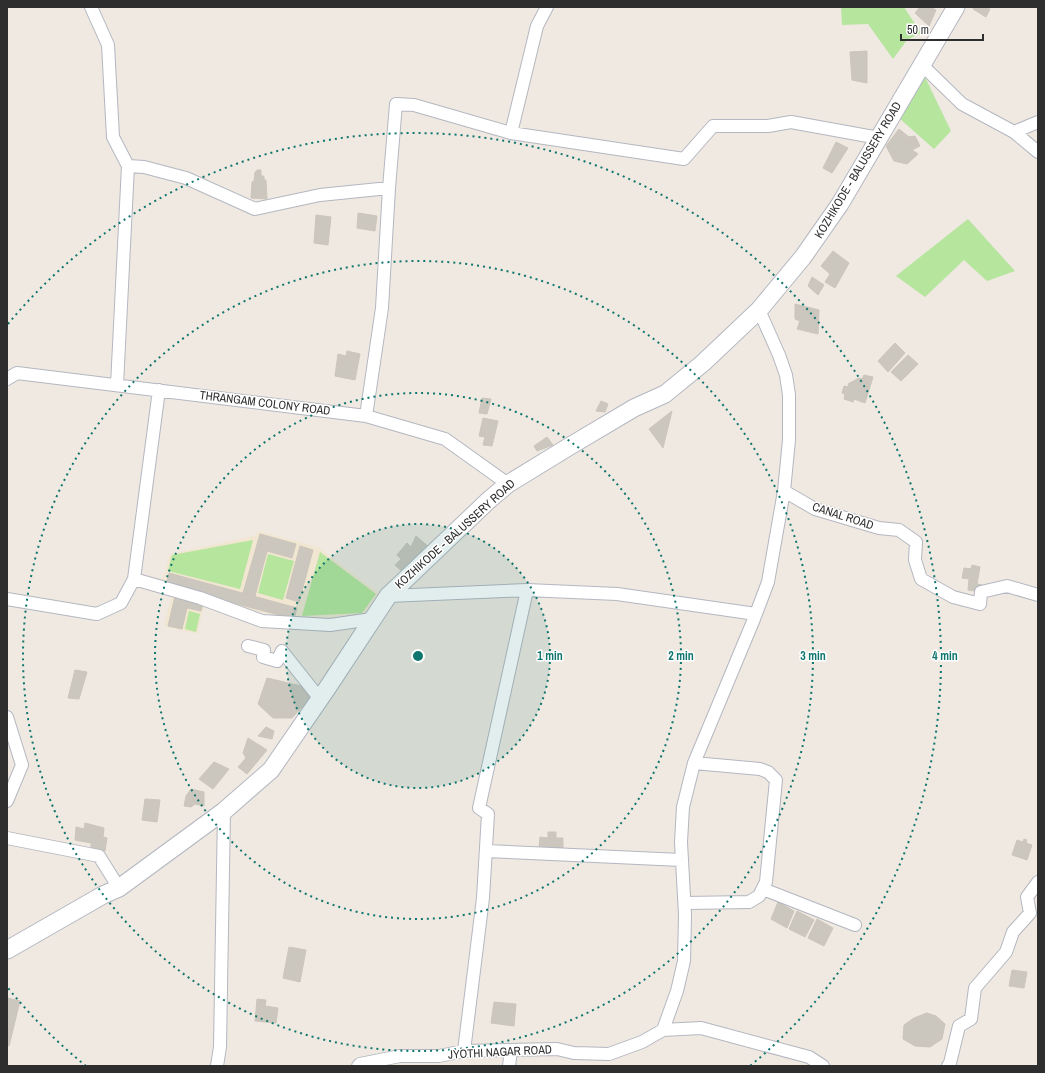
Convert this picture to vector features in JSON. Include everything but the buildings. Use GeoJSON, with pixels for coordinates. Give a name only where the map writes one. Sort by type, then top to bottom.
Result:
{"type":"FeatureCollection","features":[{"type":"Feature","properties":{"kind":"main road","name":"KOZHIKODE - BALUSSERY ROAD"},"geometry":{"type":"LineString","coordinates":[[7,950],[102,895],[119,888],[224,811],[271,770],[388,596],[508,484],[634,408],[665,394],[703,363],[759,310],[803,257],[840,204],[956,7]]}},
{"type":"Feature","properties":{"kind":"street"},"geometry":{"type":"LineString","coordinates":[[91,7],[108,45],[113,137],[128,166],[118,385]]}},
{"type":"Feature","properties":{"kind":"street"},"geometry":{"type":"LineString","coordinates":[[511,133],[537,26],[547,7]]}},
{"type":"Feature","properties":{"kind":"street"},"geometry":{"type":"LineString","coordinates":[[922,65],[962,104],[1014,132],[1038,152]]}},
{"type":"Feature","properties":{"kind":"street"},"geometry":{"type":"LineString","coordinates":[[366,416],[382,308],[389,188],[396,104],[414,105],[511,133],[684,159],[713,126],[768,126],[791,122],[879,138]]}},
{"type":"Feature","properties":{"kind":"street"},"geometry":{"type":"LineString","coordinates":[[1014,132],[1038,122]]}},
{"type":"Feature","properties":{"kind":"street"},"geometry":{"type":"LineString","coordinates":[[128,166],[144,167],[186,178],[255,209],[320,195],[389,188]]}},
{"type":"Feature","properties":{"kind":"street"},"geometry":{"type":"LineString","coordinates":[[664,1030],[677,992],[684,962],[685,903],[681,860],[683,807],[694,762],[768,582],[784,491],[789,440],[786,375],[779,355],[759,310]]}},
{"type":"Feature","properties":{"kind":"street","name":"THRANGAM COLONY ROAD"},"geometry":{"type":"LineString","coordinates":[[7,379],[17,373],[366,416],[445,439],[508,484]]}},
{"type":"Feature","properties":{"kind":"street"},"geometry":{"type":"LineString","coordinates":[[7,599],[97,614],[122,603],[134,579],[159,390]]}},
{"type":"Feature","properties":{"kind":"street","name":"CANAL ROAD"},"geometry":{"type":"LineString","coordinates":[[784,491],[815,509],[872,526],[899,530],[916,542],[915,560],[921,578],[953,597],[980,604],[981,592],[1007,586],[1038,595]]}},
{"type":"Feature","properties":{"kind":"street"},"geometry":{"type":"LineString","coordinates":[[134,579],[200,598],[262,621],[330,625],[372,620]]}},
{"type":"Feature","properties":{"kind":"street"},"geometry":{"type":"LineString","coordinates":[[388,596],[527,590],[617,594],[756,614]]}},
{"type":"Feature","properties":{"kind":"street"},"geometry":{"type":"LineString","coordinates":[[464,1052],[483,898],[486,851],[488,814],[479,808],[527,590]]}},
{"type":"Feature","properties":{"kind":"street"},"geometry":{"type":"LineString","coordinates":[[248,646],[264,650],[263,656],[277,661],[282,651],[320,699]]}},
{"type":"Feature","properties":{"kind":"street"},"geometry":{"type":"LineString","coordinates":[[7,717],[22,765],[7,801]]}},
{"type":"Feature","properties":{"kind":"street"},"geometry":{"type":"LineString","coordinates":[[685,903],[749,902],[759,896],[766,882],[776,780],[768,772],[760,769],[694,762]]}},
{"type":"Feature","properties":{"kind":"street"},"geometry":{"type":"LineString","coordinates":[[217,1066],[220,1047],[224,811]]}},
{"type":"Feature","properties":{"kind":"street"},"geometry":{"type":"LineString","coordinates":[[7,838],[99,856],[119,888]]}},
{"type":"Feature","properties":{"kind":"street"},"geometry":{"type":"LineString","coordinates":[[486,851],[681,860]]}},
{"type":"Feature","properties":{"kind":"street"},"geometry":{"type":"LineString","coordinates":[[948,1066],[959,1026],[971,1019],[975,988],[1006,952],[1013,932],[1030,913],[1027,897],[1038,882]]}},
{"type":"Feature","properties":{"kind":"street"},"geometry":{"type":"LineString","coordinates":[[763,890],[855,925]]}},
{"type":"Feature","properties":{"kind":"street","name":"JYOTHI NAGAR ROAD"},"geometry":{"type":"LineString","coordinates":[[358,1066],[360,1064],[400,1056],[439,1056],[464,1052],[557,1049],[574,1053],[609,1054],[642,1042],[664,1030],[700,1028],[809,1058],[823,1066]]}},
{"type":"Feature","properties":{"kind":"street"},"geometry":{"type":"LineString","coordinates":[[509,1066],[511,1050]]}},
{"type":"Feature","properties":{"kind":"shaded area"},"geometry":{"type":"Polygon","coordinates":[[[259,531],[318,547],[380,594],[364,615],[299,622],[161,586],[170,554],[254,536],[259,531]]]}},
{"type":"Feature","properties":{"kind":"shaded area"},"geometry":{"type":"Polygon","coordinates":[[[172,594],[205,602],[197,634],[164,626],[172,594]]]}},
{"type":"Feature","properties":{"kind":"green space"},"geometry":{"type":"Polygon","coordinates":[[[841,7],[904,7],[921,33],[907,40],[893,59],[868,24],[842,25],[841,7]]]}},
{"type":"Feature","properties":{"kind":"green space"},"geometry":{"type":"Polygon","coordinates":[[[924,75],[951,131],[934,149],[891,111],[924,75]]]}},
{"type":"Feature","properties":{"kind":"green space"},"geometry":{"type":"Polygon","coordinates":[[[968,219],[1015,271],[987,281],[964,260],[925,297],[896,276],[968,219]]]}},
{"type":"Feature","properties":{"kind":"green space"},"geometry":{"type":"Polygon","coordinates":[[[253,540],[240,589],[168,571],[172,555],[253,540]]]}},
{"type":"Feature","properties":{"kind":"green space"},"geometry":{"type":"Polygon","coordinates":[[[320,552],[376,594],[362,613],[302,616],[320,552]]]}},
{"type":"Feature","properties":{"kind":"green space"},"geometry":{"type":"Polygon","coordinates":[[[268,554],[294,561],[283,600],[258,593],[268,554]]]}},
{"type":"Feature","properties":{"kind":"green space"},"geometry":{"type":"Polygon","coordinates":[[[189,611],[200,614],[196,632],[185,629],[189,611]]]}}]}
